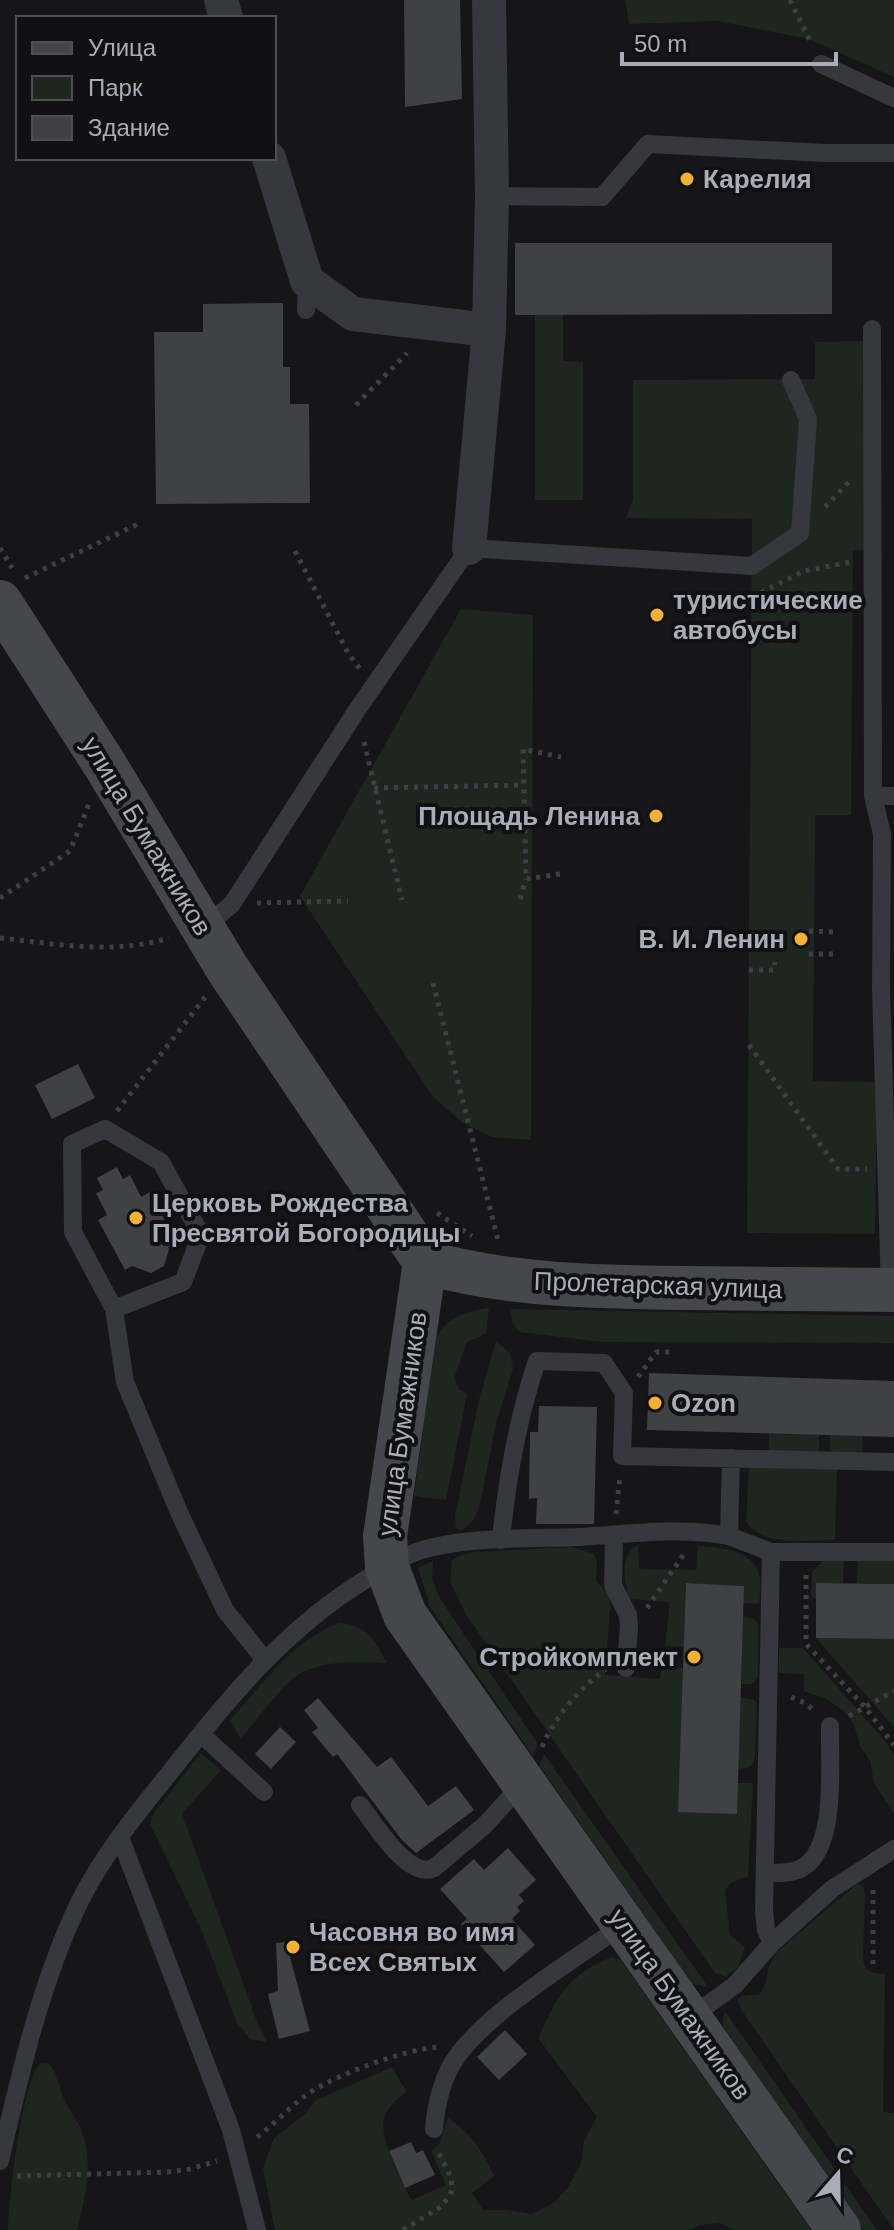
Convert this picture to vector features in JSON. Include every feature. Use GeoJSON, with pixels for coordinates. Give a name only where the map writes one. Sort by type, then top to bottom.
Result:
{"type":"FeatureCollection","features":[{"type":"Feature","properties":{"kind":"street"},"geometry":{"type":"LineString","coordinates":[[469,548],[489,330],[492,196],[489,0]]}},
{"type":"Feature","properties":{"kind":"street"},"geometry":{"type":"LineString","coordinates":[[270,160],[306,296],[353,314],[489,330]]}},
{"type":"Feature","properties":{"kind":"street","name":"улица Бумажников"},"geometry":{"type":"LineString","coordinates":[[10,591],[105,765],[217,916],[227,968],[425,1262],[385,1536],[387,1567],[397,1599],[412,1627],[839,2230]]}},
{"type":"Feature","properties":{"kind":"street","name":"Пролетарская улица"},"geometry":{"type":"LineString","coordinates":[[425,1262],[504,1279],[643,1288],[892,1290]]}},
{"type":"Feature","properties":{"kind":"lane"},"geometry":{"type":"LineString","coordinates":[[821,64],[894,98]]}},
{"type":"Feature","properties":{"kind":"lane"},"geometry":{"type":"LineString","coordinates":[[492,196],[602,197],[648,144],[825,153],[894,153]]}},
{"type":"Feature","properties":{"kind":"lane"},"geometry":{"type":"LineString","coordinates":[[872,329],[870,558],[873,796],[882,834],[881,988],[892,1290]]}},
{"type":"Feature","properties":{"kind":"lane"},"geometry":{"type":"LineString","coordinates":[[217,916],[469,548],[752,566],[800,533],[808,419],[791,380]]}},
{"type":"Feature","properties":{"kind":"lane"},"geometry":{"type":"LineString","coordinates":[[873,796],[894,796]]}},
{"type":"Feature","properties":{"kind":"lane"},"geometry":{"type":"LineString","coordinates":[[114,1309],[183,1282],[201,1235],[161,1162],[105,1129],[72,1144],[73,1232],[114,1309],[125,1382],[178,1510],[225,1610],[265,1660]]}},
{"type":"Feature","properties":{"kind":"lane"},"geometry":{"type":"LineString","coordinates":[[501,1540],[510,1463],[537,1361],[604,1363],[624,1393],[622,1456],[894,1462]]}},
{"type":"Feature","properties":{"kind":"lane"},"geometry":{"type":"LineString","coordinates":[[729,1536],[731,1458]]}},
{"type":"Feature","properties":{"kind":"lane"},"geometry":{"type":"LineString","coordinates":[[0,2161],[33,2034],[59,1951],[91,1882],[120,1837],[201,1734],[265,1660],[322,1609],[415,1552],[501,1540],[698,1531],[729,1536],[771,1552],[894,1552]]}},
{"type":"Feature","properties":{"kind":"lane"},"geometry":{"type":"LineString","coordinates":[[614,1535],[613,1585],[628,1615],[627,1661]]}},
{"type":"Feature","properties":{"kind":"lane"},"geometry":{"type":"LineString","coordinates":[[771,1552],[765,1920],[772,1943]]}},
{"type":"Feature","properties":{"kind":"lane"},"geometry":{"type":"LineString","coordinates":[[765,1873],[798,1871],[809,1863],[821,1845],[828,1810],[830,1726]]}},
{"type":"Feature","properties":{"kind":"lane"},"geometry":{"type":"LineString","coordinates":[[201,1734],[264,1792]]}},
{"type":"Feature","properties":{"kind":"lane"},"geometry":{"type":"LineString","coordinates":[[360,1805],[404,1860],[427,1872],[485,1825],[523,1783]]}},
{"type":"Feature","properties":{"kind":"lane"},"geometry":{"type":"LineString","coordinates":[[120,1837],[231,2130],[257,2230]]}},
{"type":"Feature","properties":{"kind":"lane"},"geometry":{"type":"LineString","coordinates":[[691,2017],[735,1985],[811,1905],[894,1849]]}},
{"type":"Feature","properties":{"kind":"lane"},"geometry":{"type":"LineString","coordinates":[[434,2129],[438,2097],[444,2080],[463,2048],[510,2007],[624,1924]]}},
{"type":"Feature","properties":{"kind":"path"},"geometry":{"type":"LineString","coordinates":[[790,0],[821,64]]}},
{"type":"Feature","properties":{"kind":"path"},"geometry":{"type":"LineString","coordinates":[[356,405],[407,353]]}},
{"type":"Feature","properties":{"kind":"path"},"geometry":{"type":"LineString","coordinates":[[800,533],[870,459]]}},
{"type":"Feature","properties":{"kind":"path"},"geometry":{"type":"LineString","coordinates":[[10,591],[138,524]]}},
{"type":"Feature","properties":{"kind":"path"},"geometry":{"type":"LineString","coordinates":[[295,551],[348,653]]}},
{"type":"Feature","properties":{"kind":"path"},"geometry":{"type":"LineString","coordinates":[[752,597],[804,571],[870,558]]}},
{"type":"Feature","properties":{"kind":"path"},"geometry":{"type":"LineString","coordinates":[[357,710],[402,900]]}},
{"type":"Feature","properties":{"kind":"path"},"geometry":{"type":"LineString","coordinates":[[520,899],[526,879],[523,749],[561,757]]}},
{"type":"Feature","properties":{"kind":"path"},"geometry":{"type":"LineString","coordinates":[[0,898],[70,851],[105,765]]}},
{"type":"Feature","properties":{"kind":"path"},"geometry":{"type":"LineString","coordinates":[[374,788],[524,785]]}},
{"type":"Feature","properties":{"kind":"path"},"geometry":{"type":"LineString","coordinates":[[526,879],[560,874]]}},
{"type":"Feature","properties":{"kind":"path"},"geometry":{"type":"LineString","coordinates":[[0,938],[87,948],[143,947],[217,916],[348,901]]}},
{"type":"Feature","properties":{"kind":"path"},"geometry":{"type":"LineString","coordinates":[[809,931],[835,932]]}},
{"type":"Feature","properties":{"kind":"path"},"geometry":{"type":"LineString","coordinates":[[809,954],[834,954]]}},
{"type":"Feature","properties":{"kind":"path"},"geometry":{"type":"LineString","coordinates":[[749,970],[774,970],[775,962]]}},
{"type":"Feature","properties":{"kind":"path"},"geometry":{"type":"LineString","coordinates":[[105,1129],[227,968]]}},
{"type":"Feature","properties":{"kind":"path"},"geometry":{"type":"LineString","coordinates":[[433,983],[502,1255],[504,1279]]}},
{"type":"Feature","properties":{"kind":"path"},"geometry":{"type":"LineString","coordinates":[[749,1045],[838,1169],[888,1168]]}},
{"type":"Feature","properties":{"kind":"path"},"geometry":{"type":"LineString","coordinates":[[656,1352],[673,1352]]}},
{"type":"Feature","properties":{"kind":"path"},"geometry":{"type":"LineString","coordinates":[[614,1535],[622,1456]]}},
{"type":"Feature","properties":{"kind":"path"},"geometry":{"type":"LineString","coordinates":[[629,1626],[659,1593],[698,1531]]}},
{"type":"Feature","properties":{"kind":"path"},"geometry":{"type":"LineString","coordinates":[[806,1552],[806,1644],[865,1707],[894,1745]]}},
{"type":"Feature","properties":{"kind":"path"},"geometry":{"type":"LineString","coordinates":[[545,1741],[552,1726],[574,1697],[627,1661],[674,1656]]}},
{"type":"Feature","properties":{"kind":"path"},"geometry":{"type":"LineString","coordinates":[[868,1865],[875,1904],[873,1964]]}},
{"type":"Feature","properties":{"kind":"path"},"geometry":{"type":"LineString","coordinates":[[403,2230],[442,2206],[452,2191],[453,2184],[437,2149],[434,2129]]}},
{"type":"Feature","properties":{"kind":"green space"},"geometry":{"type":"Polygon","coordinates":[[[625,0],[894,0],[894,77],[809,39],[718,21],[629,24],[625,0]]]}},
{"type":"Feature","properties":{"kind":"green space"},"geometry":{"type":"Polygon","coordinates":[[[563,314],[563,361],[583,362],[583,500],[535,500],[535,315],[563,314]]]}},
{"type":"Feature","properties":{"kind":"green space"},"geometry":{"type":"Polygon","coordinates":[[[866,341],[866,549],[853,551],[851,815],[815,815],[813,1081],[877,1082],[875,1234],[747,1233],[752,519],[626,518],[633,500],[633,380],[815,379],[815,342],[866,341]]]}},
{"type":"Feature","properties":{"kind":"green space"},"geometry":{"type":"Polygon","coordinates":[[[461,609],[533,615],[531,1140],[492,1137],[463,1123],[433,1097],[300,896],[461,609]]]}},
{"type":"Feature","properties":{"kind":"green space"},"geometry":{"type":"Polygon","coordinates":[[[489,1308],[486,1334],[467,1342],[454,1378],[459,1389],[467,1394],[446,1500],[414,1496],[435,1341],[450,1321],[472,1311],[489,1308]]]}},
{"type":"Feature","properties":{"kind":"green space"},"geometry":{"type":"Polygon","coordinates":[[[510,1309],[894,1316],[894,1343],[601,1342],[519,1332],[513,1324],[510,1309]]]}},
{"type":"Feature","properties":{"kind":"green space"},"geometry":{"type":"Polygon","coordinates":[[[496,1341],[510,1353],[513,1369],[497,1420],[480,1504],[474,1519],[462,1531],[456,1528],[455,1516],[479,1400],[496,1341]]]}},
{"type":"Feature","properties":{"kind":"green space"},"geometry":{"type":"Polygon","coordinates":[[[769,1434],[819,1435],[819,1452],[769,1451],[769,1434]]]}},
{"type":"Feature","properties":{"kind":"green space"},"geometry":{"type":"Polygon","coordinates":[[[830,1435],[863,1436],[862,1453],[830,1452],[830,1435]]]}},
{"type":"Feature","properties":{"kind":"green space"},"geometry":{"type":"Polygon","coordinates":[[[749,1466],[837,1468],[835,1540],[787,1541],[764,1536],[754,1530],[746,1522],[749,1466]]]}},
{"type":"Feature","properties":{"kind":"green space"},"geometry":{"type":"Polygon","coordinates":[[[638,1545],[639,1569],[696,1570],[698,1546],[726,1549],[744,1556],[757,1568],[760,1577],[759,1604],[743,1603],[743,1586],[686,1583],[684,1647],[665,1646],[670,1602],[630,1599],[628,1592],[626,1562],[632,1549],[638,1545]]]}},
{"type":"Feature","properties":{"kind":"green space"},"geometry":{"type":"Polygon","coordinates":[[[571,1547],[594,1554],[597,1561],[596,1581],[611,1597],[605,1675],[660,1679],[662,1666],[683,1668],[738,1783],[753,1783],[748,1877],[731,1883],[725,1892],[730,1935],[745,1947],[738,1967],[726,1977],[715,1973],[467,1616],[450,1581],[452,1560],[461,1555],[571,1547]]]}},
{"type":"Feature","properties":{"kind":"green space"},"geometry":{"type":"Polygon","coordinates":[[[824,1560],[844,1560],[843,1583],[817,1583],[816,1598],[811,1597],[812,1572],[824,1560]]]}},
{"type":"Feature","properties":{"kind":"green space"},"geometry":{"type":"Polygon","coordinates":[[[858,1560],[894,1560],[894,1584],[857,1583],[858,1560]]]}},
{"type":"Feature","properties":{"kind":"green space"},"geometry":{"type":"Polygon","coordinates":[[[433,1561],[432,1578],[439,1597],[538,1744],[533,1756],[430,1607],[418,1568],[433,1561]]]}},
{"type":"Feature","properties":{"kind":"green space"},"geometry":{"type":"Polygon","coordinates":[[[743,1617],[755,1619],[758,1624],[758,1677],[752,1684],[741,1684],[743,1617]]]}},
{"type":"Feature","properties":{"kind":"green space"},"geometry":{"type":"Polygon","coordinates":[[[339,1623],[358,1627],[369,1635],[387,1663],[327,1664],[305,1671],[282,1689],[241,1739],[230,1720],[293,1652],[307,1640],[339,1623]]]}},
{"type":"Feature","properties":{"kind":"green space"},"geometry":{"type":"Polygon","coordinates":[[[816,1638],[894,1639],[894,1727],[816,1638]]]}},
{"type":"Feature","properties":{"kind":"green space"},"geometry":{"type":"Polygon","coordinates":[[[779,1648],[803,1648],[885,1741],[894,1755],[894,1814],[874,1783],[870,1760],[860,1746],[854,1725],[845,1712],[826,1699],[804,1691],[804,1674],[779,1673],[779,1648]]]}},
{"type":"Feature","properties":{"kind":"green space"},"geometry":{"type":"Polygon","coordinates":[[[740,1697],[755,1700],[757,1704],[754,1759],[750,1766],[738,1769],[740,1697]]]}},
{"type":"Feature","properties":{"kind":"green space"},"geometry":{"type":"Polygon","coordinates":[[[201,1753],[221,1770],[182,1814],[267,2042],[250,2039],[237,2023],[203,1934],[150,1824],[154,1813],[201,1753]]]}},
{"type":"Feature","properties":{"kind":"green space"},"geometry":{"type":"Polygon","coordinates":[[[544,1754],[708,1987],[692,1984],[539,1765],[544,1754]]]}},
{"type":"Feature","properties":{"kind":"green space"},"geometry":{"type":"Polygon","coordinates":[[[857,1884],[863,1886],[865,1893],[864,1964],[870,1972],[885,1974],[883,2112],[894,2113],[894,2230],[737,2000],[742,1996],[760,1994],[770,1963],[778,1951],[857,1884]]]}},
{"type":"Feature","properties":{"kind":"green space"},"geometry":{"type":"Polygon","coordinates":[[[612,1957],[621,1960],[811,2230],[734,2230],[720,2223],[689,2230],[275,2230],[263,2168],[274,2138],[305,2114],[316,2100],[392,2067],[406,2091],[385,2115],[384,2134],[391,2158],[412,2200],[446,2185],[431,2151],[440,2143],[448,2118],[476,2143],[494,2176],[472,2193],[483,2210],[532,2214],[554,2203],[567,2189],[581,2163],[584,2141],[597,2117],[538,2038],[565,1989],[584,1971],[612,1957]]]}},
{"type":"Feature","properties":{"kind":"green space"},"geometry":{"type":"Polygon","coordinates":[[[725,2011],[877,2230],[864,2230],[724,2028],[722,2021],[725,2011]]]}},
{"type":"Feature","properties":{"kind":"green space"},"geometry":{"type":"Polygon","coordinates":[[[41,2063],[50,2064],[53,2068],[86,2144],[87,2181],[77,2230],[8,2230],[22,2117],[34,2075],[41,2063]]]}},
{"type":"Feature","properties":{"kind":"building"},"geometry":{"type":"Polygon","coordinates":[[[404,0],[460,0],[462,99],[405,107],[404,0]]]}},
{"type":"Feature","properties":{"kind":"building"},"geometry":{"type":"Polygon","coordinates":[[[515,243],[832,243],[832,314],[515,315],[515,243]]]}},
{"type":"Feature","properties":{"kind":"building"},"geometry":{"type":"Polygon","coordinates":[[[283,303],[283,367],[290,367],[290,404],[309,404],[310,503],[156,504],[154,332],[203,332],[203,304],[283,303]]]}},
{"type":"Feature","properties":{"kind":"building"},"geometry":{"type":"Polygon","coordinates":[[[78,1064],[95,1098],[52,1119],[35,1085],[78,1064]]]}},
{"type":"Feature","properties":{"kind":"building","name":"Церковь Рождества Пресвятой Богородицы"},"geometry":{"type":"Polygon","coordinates":[[[117,1167],[123,1179],[130,1175],[141,1197],[150,1192],[177,1243],[170,1246],[164,1266],[151,1273],[132,1266],[125,1270],[98,1220],[107,1215],[96,1193],[103,1190],[97,1178],[117,1167]]]}},
{"type":"Feature","properties":{"kind":"building"},"geometry":{"type":"Polygon","coordinates":[[[649,1373],[894,1381],[894,1437],[647,1430],[649,1373]]]}},
{"type":"Feature","properties":{"kind":"building"},"geometry":{"type":"Polygon","coordinates":[[[539,1406],[597,1407],[594,1524],[536,1524],[537,1498],[529,1499],[530,1432],[538,1432],[539,1406]]]}},
{"type":"Feature","properties":{"kind":"building"},"geometry":{"type":"Polygon","coordinates":[[[686,1583],[744,1586],[737,1814],[678,1812],[686,1583]]]}},
{"type":"Feature","properties":{"kind":"building"},"geometry":{"type":"Polygon","coordinates":[[[816,1583],[894,1584],[894,1639],[816,1638],[816,1583]]]}},
{"type":"Feature","properties":{"kind":"building"},"geometry":{"type":"Polygon","coordinates":[[[318,1698],[377,1767],[391,1757],[428,1806],[456,1786],[474,1810],[416,1853],[401,1839],[337,1754],[333,1757],[312,1732],[318,1728],[304,1710],[318,1698]]]}},
{"type":"Feature","properties":{"kind":"building"},"geometry":{"type":"Polygon","coordinates":[[[280,1727],[296,1742],[271,1769],[255,1754],[280,1727]]]}},
{"type":"Feature","properties":{"kind":"building"},"geometry":{"type":"Polygon","coordinates":[[[508,1848],[536,1880],[519,1895],[524,1901],[517,1907],[520,1911],[512,1919],[535,1945],[504,1972],[461,1924],[467,1919],[440,1889],[474,1859],[484,1870],[508,1848]]]}},
{"type":"Feature","properties":{"kind":"building"},"geometry":{"type":"Polygon","coordinates":[[[286,1942],[310,2031],[279,2039],[268,1994],[278,1991],[276,1943],[286,1942]]]}},
{"type":"Feature","properties":{"kind":"building"},"geometry":{"type":"Polygon","coordinates":[[[505,2030],[527,2054],[499,2080],[477,2057],[505,2030]]]}},
{"type":"Feature","properties":{"kind":"building"},"geometry":{"type":"Polygon","coordinates":[[[411,2142],[416,2153],[423,2150],[435,2175],[405,2188],[389,2151],[411,2142]]]}},
{"type":"Feature","properties":{"kind":"place","name":"Карелия"},"geometry":{"type":"Point","coordinates":[687,179]}},
{"type":"Feature","properties":{"kind":"place","name":"туристические автобусы"},"geometry":{"type":"Point","coordinates":[657,615]}},
{"type":"Feature","properties":{"kind":"place","name":"Площадь Ленина"},"geometry":{"type":"Point","coordinates":[656,816]}},
{"type":"Feature","properties":{"kind":"place","name":"В. И. Ленин"},"geometry":{"type":"Point","coordinates":[801,939]}},
{"type":"Feature","properties":{"kind":"place","name":"Церковь Рождества Пресвятой Богородицы"},"geometry":{"type":"Point","coordinates":[136,1218]}},
{"type":"Feature","properties":{"kind":"place","name":"Ozon"},"geometry":{"type":"Point","coordinates":[655,1403]}},
{"type":"Feature","properties":{"kind":"place","name":"Стройкомплект"},"geometry":{"type":"Point","coordinates":[694,1657]}},
{"type":"Feature","properties":{"kind":"place","name":"Часовня во имя Всех Святых"},"geometry":{"type":"Point","coordinates":[293,1947]}}]}
